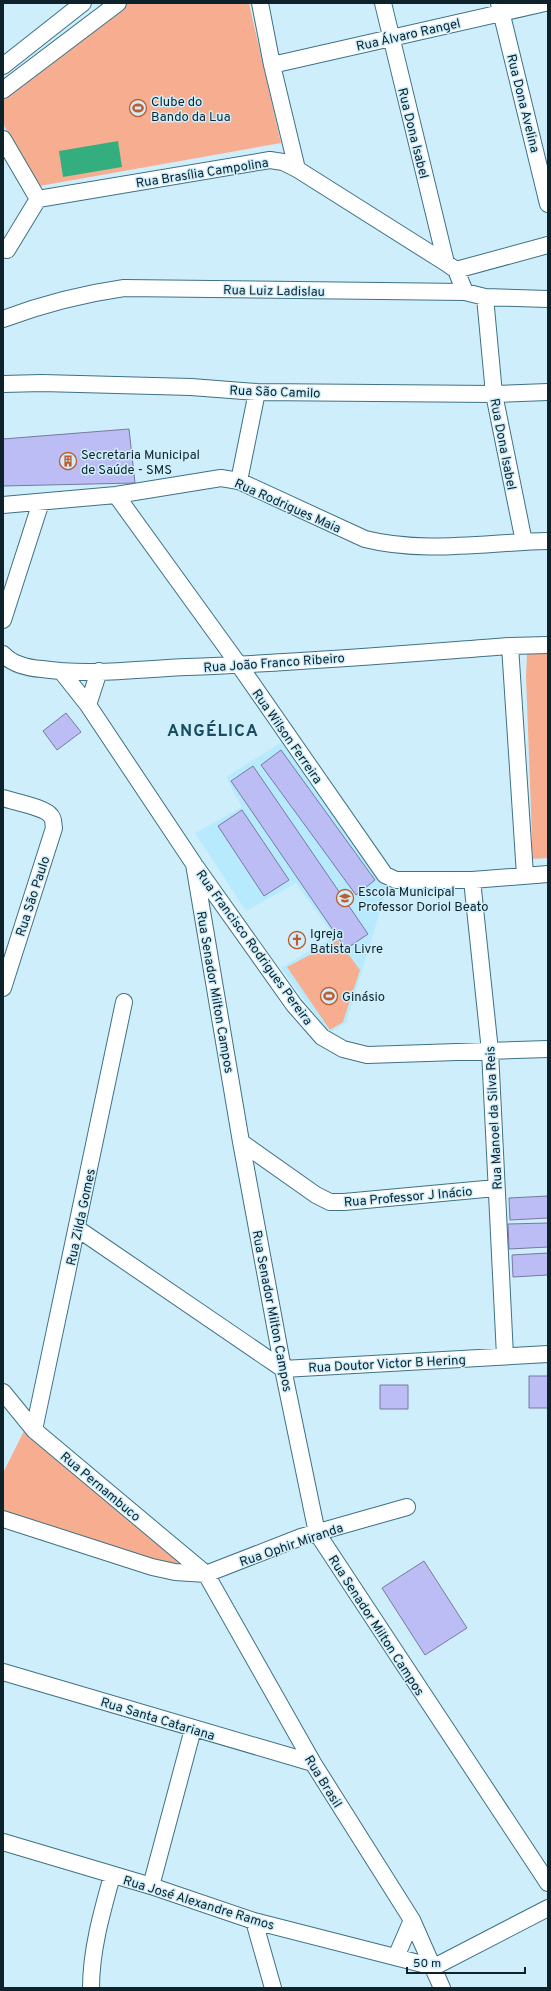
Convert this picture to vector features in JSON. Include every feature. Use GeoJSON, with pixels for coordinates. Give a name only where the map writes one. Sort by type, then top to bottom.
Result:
{"type":"FeatureCollection","features":[{"type":"Feature","properties":{"kind":"street"},"geometry":{"type":"LineString","coordinates":[[3,66],[83,3]]}},
{"type":"Feature","properties":{"kind":"street"},"geometry":{"type":"LineString","coordinates":[[3,90],[118,3]]}},
{"type":"Feature","properties":{"kind":"street"},"geometry":{"type":"LineString","coordinates":[[260,3],[272,65],[297,169]]}},
{"type":"Feature","properties":{"kind":"street","name":"Rua Dona Isabel"},"geometry":{"type":"LineString","coordinates":[[383,3],[390,39],[451,266],[465,292]]}},
{"type":"Feature","properties":{"kind":"street","name":"Rua Álvaro Rangel"},"geometry":{"type":"LineString","coordinates":[[272,65],[390,39],[500,8],[545,3]]}},
{"type":"Feature","properties":{"kind":"street","name":"Rua Dona Avelina"},"geometry":{"type":"LineString","coordinates":[[500,8],[548,204]]}},
{"type":"Feature","properties":{"kind":"street"},"geometry":{"type":"LineString","coordinates":[[3,139],[38,199],[7,250]]}},
{"type":"Feature","properties":{"kind":"street","name":"Rua Brasília Campolina"},"geometry":{"type":"LineString","coordinates":[[38,199],[259,161],[270,160],[283,162],[297,169],[451,266]]}},
{"type":"Feature","properties":{"kind":"street"},"geometry":{"type":"LineString","coordinates":[[451,266],[548,245]]}},
{"type":"Feature","properties":{"kind":"street","name":"Rua Luiz Ladislau"},"geometry":{"type":"LineString","coordinates":[[3,319],[41,305],[86,293],[124,288],[465,292],[485,298],[548,299]]}},
{"type":"Feature","properties":{"kind":"street","name":"Rua Dona Isabel"},"geometry":{"type":"LineString","coordinates":[[485,298],[494,394],[524,542]]}},
{"type":"Feature","properties":{"kind":"street","name":"Rua São Camilo"},"geometry":{"type":"LineString","coordinates":[[3,384],[42,383],[190,387],[257,392],[494,394],[548,392]]}},
{"type":"Feature","properties":{"kind":"street"},"geometry":{"type":"LineString","coordinates":[[239,480],[257,392]]}},
{"type":"Feature","properties":{"kind":"street","name":"Rua Rodrigues Maia"},"geometry":{"type":"LineString","coordinates":[[3,505],[116,495],[221,478],[239,480],[365,539],[383,543],[407,547],[548,541]]}},
{"type":"Feature","properties":{"kind":"street","name":"Rua Wilson Ferreira"},"geometry":{"type":"LineString","coordinates":[[116,495],[239,665],[380,869],[390,878],[472,880]]}},
{"type":"Feature","properties":{"kind":"street"},"geometry":{"type":"LineString","coordinates":[[3,620],[41,502]]}},
{"type":"Feature","properties":{"kind":"street"},"geometry":{"type":"LineString","coordinates":[[510,646],[525,875]]}},
{"type":"Feature","properties":{"kind":"street","name":"Rua João Franco Ribeiro"},"geometry":{"type":"LineString","coordinates":[[3,654],[7,659],[26,666],[61,671],[99,671],[239,665],[510,646],[548,646]]}},
{"type":"Feature","properties":{"kind":"street","name":"Rua Senador Milton Campos"},"geometry":{"type":"LineString","coordinates":[[61,671],[88,705],[194,864],[241,1142],[283,1369],[317,1533],[548,1883]]}},
{"type":"Feature","properties":{"kind":"street"},"geometry":{"type":"LineString","coordinates":[[88,705],[99,671]]}},
{"type":"Feature","properties":{"kind":"street","name":"Rua São Paulo"},"geometry":{"type":"LineString","coordinates":[[3,798],[43,810],[50,814],[54,828],[4,984]]}},
{"type":"Feature","properties":{"kind":"street","name":"Rua Francisco Rodrigues Pereira"},"geometry":{"type":"LineString","coordinates":[[194,864],[294,1006],[322,1037],[343,1049],[367,1055],[548,1049]]}},
{"type":"Feature","properties":{"kind":"street"},"geometry":{"type":"LineString","coordinates":[[472,880],[548,874]]}},
{"type":"Feature","properties":{"kind":"street","name":"Rua Manoel da Silva Reis"},"geometry":{"type":"LineString","coordinates":[[472,880],[490,1051],[505,1356]]}},
{"type":"Feature","properties":{"kind":"street","name":"Rua Zilda Gomes"},"geometry":{"type":"LineString","coordinates":[[34,1430],[78,1229],[124,1002]]}},
{"type":"Feature","properties":{"kind":"street","name":"Rua Professor J Inácio"},"geometry":{"type":"LineString","coordinates":[[241,1142],[316,1195],[330,1202],[496,1188]]}},
{"type":"Feature","properties":{"kind":"street"},"geometry":{"type":"LineString","coordinates":[[78,1229],[283,1369]]}},
{"type":"Feature","properties":{"kind":"street","name":"Rua Doutor Victor B Hering"},"geometry":{"type":"LineString","coordinates":[[283,1369],[548,1354]]}},
{"type":"Feature","properties":{"kind":"street","name":"Rua Pernambuco"},"geometry":{"type":"LineString","coordinates":[[3,1392],[34,1430],[206,1574]]}},
{"type":"Feature","properties":{"kind":"street","name":"Rua Ophir Miranda"},"geometry":{"type":"LineString","coordinates":[[3,1519],[152,1567],[175,1572],[206,1574],[317,1533],[407,1507]]}},
{"type":"Feature","properties":{"kind":"street","name":"Rua Brasil"},"geometry":{"type":"LineString","coordinates":[[206,1574],[313,1763],[412,1920],[442,1988]]}},
{"type":"Feature","properties":{"kind":"street","name":"Rua Santa Catariana"},"geometry":{"type":"LineString","coordinates":[[4,1676],[313,1763]]}},
{"type":"Feature","properties":{"kind":"street"},"geometry":{"type":"LineString","coordinates":[[151,1886],[193,1729]]}},
{"type":"Feature","properties":{"kind":"street","name":"Rua José Alexandre Ramos"},"geometry":{"type":"LineString","coordinates":[[3,1842],[112,1876],[151,1886],[254,1921],[434,1967]]}},
{"type":"Feature","properties":{"kind":"street"},"geometry":{"type":"LineString","coordinates":[[91,1988],[91,1976],[97,1932],[112,1876]]}},
{"type":"Feature","properties":{"kind":"street"},"geometry":{"type":"LineString","coordinates":[[434,1967],[548,1908]]}},
{"type":"Feature","properties":{"kind":"street"},"geometry":{"type":"LineString","coordinates":[[396,1957],[412,1920]]}},
{"type":"Feature","properties":{"kind":"street"},"geometry":{"type":"LineString","coordinates":[[254,1921],[273,1988]]}},
{"type":"Feature","properties":{"kind":"shaded area","name":"Clube do Bando da Lua"},"geometry":{"type":"Polygon","coordinates":[[[121,3],[249,3],[281,143],[34,187],[3,123],[3,94],[121,3]]]}},
{"type":"Feature","properties":{"kind":"shaded area"},"geometry":{"type":"Polygon","coordinates":[[[118,141],[122,167],[63,177],[59,151],[118,141]]]}},
{"type":"Feature","properties":{"kind":"shaded area"},"geometry":{"type":"Polygon","coordinates":[[[548,653],[548,858],[531,859],[532,838],[526,676],[527,654],[548,653]]]}},
{"type":"Feature","properties":{"kind":"shaded area","name":"Escola Municipal Professor Doriol Beato"},"geometry":{"type":"Polygon","coordinates":[[[287,739],[388,885],[346,1023],[329,1033],[281,968],[334,936],[296,883],[246,911],[195,833],[242,807],[226,777],[287,739]]]}},
{"type":"Feature","properties":{"kind":"shaded area","name":"Ginásio"},"geometry":{"type":"Polygon","coordinates":[[[338,940],[360,970],[343,1022],[330,1030],[287,967],[338,940]]]}},
{"type":"Feature","properties":{"kind":"shaded area"},"geometry":{"type":"Polygon","coordinates":[[[24,1431],[177,1557],[178,1563],[171,1565],[3,1512],[3,1473],[24,1431]]]}},
{"type":"Feature","properties":{"kind":"building","name":"Secretaria Municipal de Saúde - SMS"},"geometry":{"type":"Polygon","coordinates":[[[129,429],[135,483],[3,486],[3,439],[129,429]]]}},
{"type":"Feature","properties":{"kind":"building"},"geometry":{"type":"Polygon","coordinates":[[[66,713],[81,732],[57,750],[43,731],[66,713]]]}},
{"type":"Feature","properties":{"kind":"building"},"geometry":{"type":"Polygon","coordinates":[[[281,750],[375,880],[356,895],[261,765],[281,750]]]}},
{"type":"Feature","properties":{"kind":"building"},"geometry":{"type":"Polygon","coordinates":[[[253,766],[368,934],[346,949],[231,781],[253,766]]]}},
{"type":"Feature","properties":{"kind":"building"},"geometry":{"type":"Polygon","coordinates":[[[242,810],[289,880],[264,896],[218,826],[242,810]]]}},
{"type":"Feature","properties":{"kind":"building"},"geometry":{"type":"Polygon","coordinates":[[[548,1196],[548,1218],[510,1220],[509,1198],[548,1196]]]}},
{"type":"Feature","properties":{"kind":"building"},"geometry":{"type":"Polygon","coordinates":[[[548,1223],[548,1247],[509,1249],[508,1224],[548,1223]]]}},
{"type":"Feature","properties":{"kind":"building"},"geometry":{"type":"Polygon","coordinates":[[[548,1253],[548,1275],[513,1277],[512,1255],[548,1253]]]}},
{"type":"Feature","properties":{"kind":"building"},"geometry":{"type":"Polygon","coordinates":[[[529,1376],[548,1376],[548,1408],[529,1408],[529,1376]]]}},
{"type":"Feature","properties":{"kind":"building"},"geometry":{"type":"Polygon","coordinates":[[[380,1385],[408,1385],[408,1409],[380,1409],[380,1385]]]}},
{"type":"Feature","properties":{"kind":"building"},"geometry":{"type":"Polygon","coordinates":[[[424,1561],[467,1628],[425,1655],[382,1588],[424,1561]]]}},
{"type":"Feature","properties":{"kind":"place","name":"Clube do Bando da Lua"},"geometry":{"type":"Point","coordinates":[138,108]}},
{"type":"Feature","properties":{"kind":"place","name":"Secretaria Municipal de Saúde - SMS"},"geometry":{"type":"Point","coordinates":[68,461]}},
{"type":"Feature","properties":{"kind":"place","name":"Escola Municipal Professor Doriol Beato"},"geometry":{"type":"Point","coordinates":[345,898]}},
{"type":"Feature","properties":{"kind":"place","name":"Igreja Batista Livre"},"geometry":{"type":"Point","coordinates":[297,940]}},
{"type":"Feature","properties":{"kind":"place","name":"Ginásio"},"geometry":{"type":"Point","coordinates":[329,996]}},
{"type":"Feature","properties":{"kind":"district","name":"ANGÉLICA"},"geometry":{"type":"Point","coordinates":[213,730]}}]}
